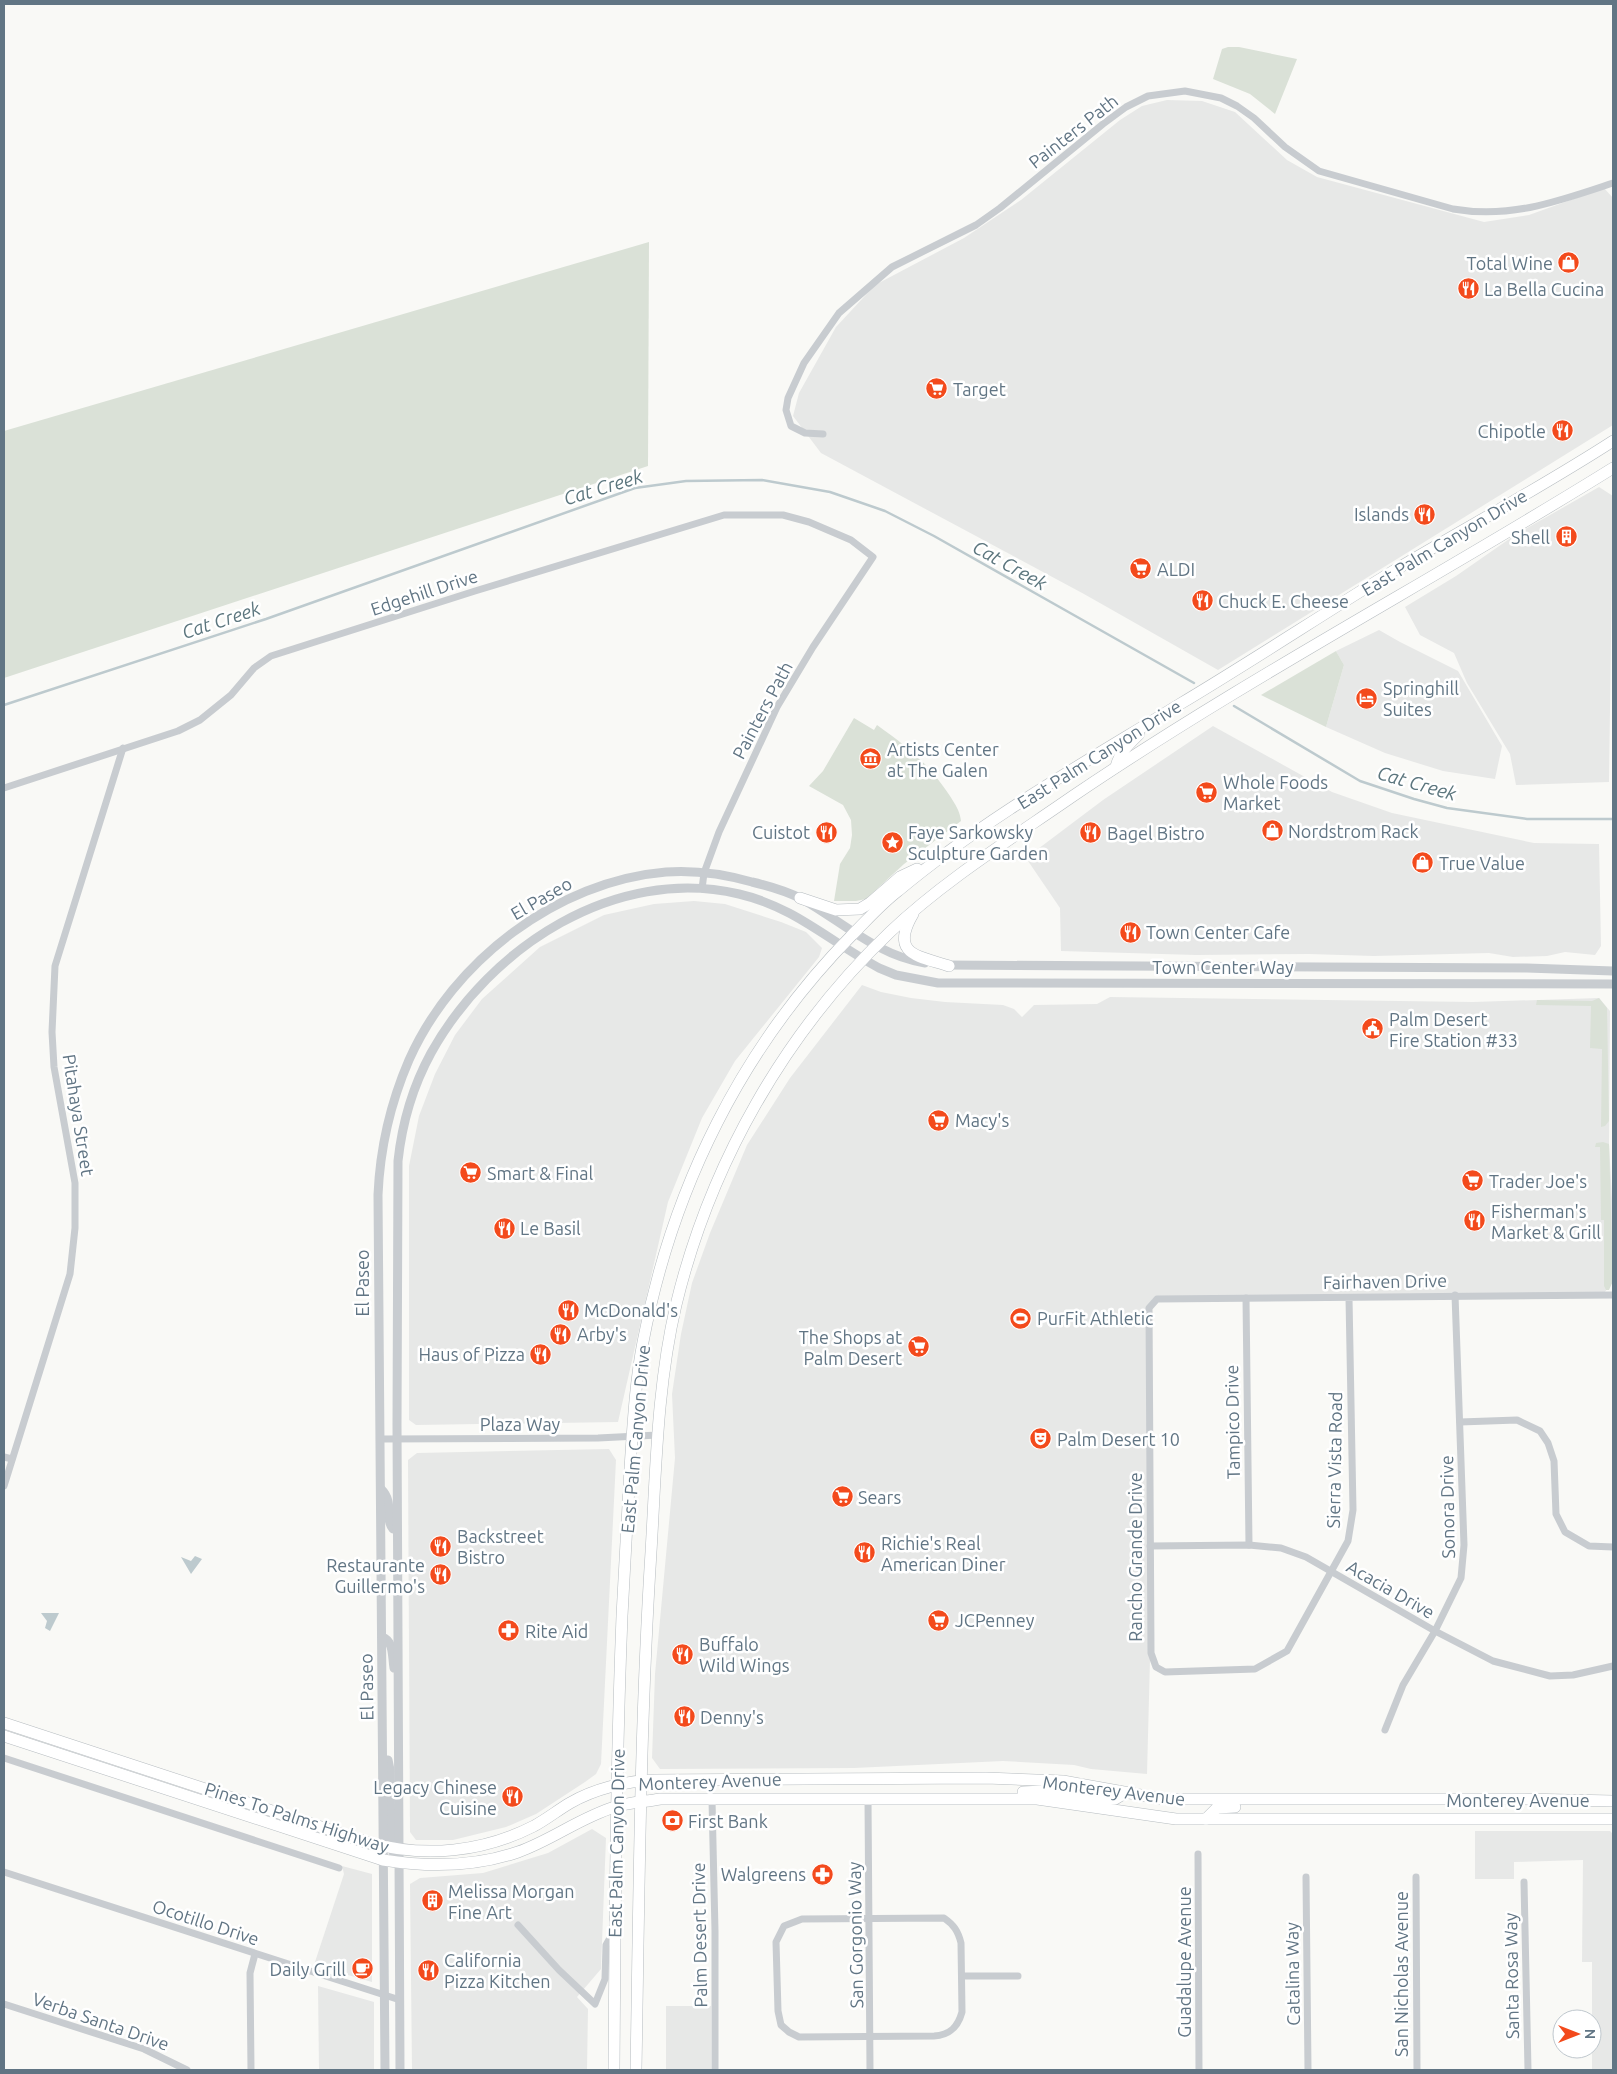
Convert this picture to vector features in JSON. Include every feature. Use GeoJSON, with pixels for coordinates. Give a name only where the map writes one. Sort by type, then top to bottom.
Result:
{"type":"FeatureCollection","features":[{"type":"Feature","properties":{"kind":"main road","name":"East Palm Canyon Drive"},"geometry":{"type":"LineString","coordinates":[[614,2070],[616,1786],[623,1587],[637,1380],[651,1301],[678,1210],[699,1158],[723,1107],[756,1054],[794,1000],[854,933],[892,896],[937,860],[1056,779],[1392,572],[1613,441]]}},
{"type":"Feature","properties":{"kind":"main road","name":"East Palm Canyon Drive"},"geometry":{"type":"LineString","coordinates":[[636,2070],[640,1781],[662,1381],[676,1306],[702,1217],[746,1120],[777,1069],[811,1020],[877,946],[916,909],[962,874],[1175,729],[1613,468]]}},
{"type":"Feature","properties":{"kind":"main road"},"geometry":{"type":"LineString","coordinates":[[1116,768],[1117,759],[1122,752],[1153,721]]}},
{"type":"Feature","properties":{"kind":"main road"},"geometry":{"type":"LineString","coordinates":[[800,898],[836,910],[860,909],[870,903],[900,877],[937,860]]}},
{"type":"Feature","properties":{"kind":"main road"},"geometry":{"type":"LineString","coordinates":[[916,909],[908,922],[905,944],[910,952],[917,956],[950,966]]}},
{"type":"Feature","properties":{"kind":"main road","name":"Pines To Palms Highway"},"geometry":{"type":"LineString","coordinates":[[4,1723],[391,1848],[426,1852],[481,1846],[508,1838],[535,1825],[570,1803],[598,1791],[616,1786]]}},
{"type":"Feature","properties":{"kind":"main road","name":"Pines To Palms Highway"},"geometry":{"type":"LineString","coordinates":[[4,1736],[383,1860],[413,1864],[456,1864],[518,1852],[616,1806]]}},
{"type":"Feature","properties":{"kind":"main road","name":"Monterey Avenue"},"geometry":{"type":"LineString","coordinates":[[616,1786],[640,1781],[743,1778],[986,1778],[1063,1781],[1163,1799],[1613,1801]]}},
{"type":"Feature","properties":{"kind":"main road"},"geometry":{"type":"LineString","coordinates":[[1000,1798],[1011,1794],[1043,1791],[1115,1799],[1125,1793]]}},
{"type":"Feature","properties":{"kind":"main road","name":"Monterey Avenue"},"geometry":{"type":"LineString","coordinates":[[616,1806],[660,1799],[868,1800],[1000,1798],[1057,1801],[1152,1817],[1206,1819],[1613,1820]]}},
{"type":"Feature","properties":{"kind":"main road"},"geometry":{"type":"LineString","coordinates":[[1206,1819],[1217,1808],[1247,1806],[1252,1799]]}},
{"type":"Feature","properties":{"kind":"street","name":"Painters Path"},"geometry":{"type":"LineString","coordinates":[[823,434],[805,434],[791,426],[786,410],[788,398],[804,364],[838,313],[892,267],[976,225],[1103,124],[1126,107],[1148,96],[1185,90],[1221,98],[1254,118],[1285,147],[1319,171],[1453,209],[1497,213],[1522,210],[1613,183]]}},
{"type":"Feature","properties":{"kind":"street","name":"Edgehill Drive"},"geometry":{"type":"LineString","coordinates":[[4,788],[178,731],[200,720],[231,695],[254,668],[271,656],[539,570],[724,515],[776,514],[801,519],[851,540],[873,557]]}},
{"type":"Feature","properties":{"kind":"street","name":"Painters Path"},"geometry":{"type":"LineString","coordinates":[[702,889],[704,873],[719,832],[777,707],[813,647],[873,557]]}},
{"type":"Feature","properties":{"kind":"street","name":"Pitahaya Street"},"geometry":{"type":"LineString","coordinates":[[4,1486],[70,1274],[74,1228],[74,1184],[54,1067],[52,1032],[55,966],[123,748]]}},
{"type":"Feature","properties":{"kind":"street","name":"El Paseo"},"geometry":{"type":"LineString","coordinates":[[391,1848],[390,1770],[383,1740],[378,1195],[381,1156],[388,1121],[410,1059],[425,1031],[434,1016],[478,962],[509,935],[542,913],[581,893],[634,876],[667,872],[704,873],[726,875],[758,883],[800,898],[877,946]]}},
{"type":"Feature","properties":{"kind":"street","name":"El Paseo"},"geometry":{"type":"LineString","coordinates":[[385,2070],[383,1860],[391,1848],[398,1697],[398,1161],[400,1140],[417,1085],[432,1052],[463,1005],[478,988],[518,951],[553,927],[577,915],[623,897],[663,890],[702,889],[740,894],[779,906],[842,946]]}},
{"type":"Feature","properties":{"kind":"street","name":"Town Center Way"},"geometry":{"type":"LineString","coordinates":[[842,946],[864,960],[896,975],[938,983],[958,984],[1613,984]]}},
{"type":"Feature","properties":{"kind":"street","name":"Town Center Way"},"geometry":{"type":"LineString","coordinates":[[877,946],[893,954],[919,962],[950,966],[1527,968],[1613,971]]}},
{"type":"Feature","properties":{"kind":"street","name":"Sonora Drive"},"geometry":{"type":"LineString","coordinates":[[1385,1730],[1403,1686],[1435,1631],[1461,1578],[1464,1545],[1455,1295]]}},
{"type":"Feature","properties":{"kind":"street","name":"Fairhaven Drive"},"geometry":{"type":"LineString","coordinates":[[1157,1299],[1613,1295]]}},
{"type":"Feature","properties":{"kind":"street","name":"Tampico Drive"},"geometry":{"type":"LineString","coordinates":[[1246,1298],[1249,1545]]}},
{"type":"Feature","properties":{"kind":"street","name":"Sierra Vista Road"},"geometry":{"type":"LineString","coordinates":[[1156,1667],[1165,1672],[1255,1669],[1287,1651],[1348,1541],[1352,1510],[1349,1298]]}},
{"type":"Feature","properties":{"kind":"street","name":"Rancho Grande Drive"},"geometry":{"type":"LineString","coordinates":[[1156,1667],[1150,1653],[1149,1308],[1157,1299]]}},
{"type":"Feature","properties":{"kind":"street"},"geometry":{"type":"LineString","coordinates":[[1460,1422],[1517,1420],[1540,1431],[1548,1443],[1554,1461],[1556,1514],[1565,1532],[1589,1546],[1613,1547]]}},
{"type":"Feature","properties":{"kind":"street","name":"Plaza Way"},"geometry":{"type":"LineString","coordinates":[[381,1439],[632,1438],[658,1435]]}},
{"type":"Feature","properties":{"kind":"street"},"geometry":{"type":"LineString","coordinates":[[4,1456],[12,1459]]}},
{"type":"Feature","properties":{"kind":"street"},"geometry":{"type":"LineString","coordinates":[[381,1488],[390,1503],[390,1524],[393,1529],[397,1529]]}},
{"type":"Feature","properties":{"kind":"street","name":"Acacia Drive"},"geometry":{"type":"LineString","coordinates":[[1150,1546],[1249,1545],[1281,1548],[1306,1557],[1435,1631],[1493,1661],[1550,1676],[1573,1675],[1613,1666]]}},
{"type":"Feature","properties":{"kind":"street"},"geometry":{"type":"LineString","coordinates":[[382,1637],[388,1639],[391,1644],[395,1687],[398,1697],[390,1703],[383,1714]]}},
{"type":"Feature","properties":{"kind":"street"},"geometry":{"type":"LineString","coordinates":[[4,1758],[339,1868]]}},
{"type":"Feature","properties":{"kind":"street","name":"Palm Desert Drive"},"geometry":{"type":"LineString","coordinates":[[712,1800],[715,1931],[715,2070]]}},
{"type":"Feature","properties":{"kind":"street","name":"San Gorgonio Way"},"geometry":{"type":"LineString","coordinates":[[868,1800],[870,2070]]}},
{"type":"Feature","properties":{"kind":"street"},"geometry":{"type":"LineString","coordinates":[[391,1848],[398,1862],[400,2070]]}},
{"type":"Feature","properties":{"kind":"street","name":"Guadalupe Avenue"},"geometry":{"type":"LineString","coordinates":[[1198,1854],[1199,2070]]}},
{"type":"Feature","properties":{"kind":"street","name":"Ocotillo Drive"},"geometry":{"type":"LineString","coordinates":[[4,1872],[400,2000]]}},
{"type":"Feature","properties":{"kind":"street","name":"Catalina Way"},"geometry":{"type":"LineString","coordinates":[[1306,1877],[1308,2070]]}},
{"type":"Feature","properties":{"kind":"street","name":"San Nicholas Avenue"},"geometry":{"type":"LineString","coordinates":[[1416,1877],[1417,2070]]}},
{"type":"Feature","properties":{"kind":"street","name":"Santa Rosa Way"},"geometry":{"type":"LineString","coordinates":[[1524,1882],[1528,2070]]}},
{"type":"Feature","properties":{"kind":"street"},"geometry":{"type":"LineString","coordinates":[[870,1918],[944,1918],[954,1925],[961,1943],[962,2012],[960,2022],[954,2029],[944,2035],[934,2036],[799,2037],[789,2032],[781,2025],[778,2011],[776,1942],[784,1926],[802,1919],[870,1918]]}},
{"type":"Feature","properties":{"kind":"street"},"geometry":{"type":"LineString","coordinates":[[518,1925],[559,1970],[595,2004],[605,1979],[606,1945],[615,1929]]}},
{"type":"Feature","properties":{"kind":"street"},"geometry":{"type":"LineString","coordinates":[[251,2070],[250,1973],[255,1954]]}},
{"type":"Feature","properties":{"kind":"street"},"geometry":{"type":"LineString","coordinates":[[962,1976],[1018,1976]]}},
{"type":"Feature","properties":{"kind":"street","name":"Verba Santa Drive"},"geometry":{"type":"LineString","coordinates":[[4,2004],[144,2049],[187,2070]]}},
{"type":"Feature","properties":{"kind":"shaded area"},"geometry":{"type":"Polygon","coordinates":[[[1239,47],[1297,59],[1275,114],[1250,94],[1213,79],[1222,49],[1239,47]]]}},
{"type":"Feature","properties":{"kind":"shaded area"},"geometry":{"type":"Polygon","coordinates":[[[1167,100],[1202,101],[1235,112],[1287,160],[1317,177],[1484,222],[1529,215],[1604,188],[1613,198],[1613,425],[1218,670],[1084,594],[821,453],[793,416],[799,393],[836,327],[875,285],[964,238],[1021,200],[1120,120],[1142,106],[1167,100]]]}},
{"type":"Feature","properties":{"kind":"shaded area"},"geometry":{"type":"Polygon","coordinates":[[[649,242],[648,466],[4,678],[4,431],[649,242]]]}},
{"type":"Feature","properties":{"kind":"shaded area"},"geometry":{"type":"Polygon","coordinates":[[[1599,487],[1613,496],[1609,782],[1516,785],[1510,754],[1467,683],[1454,653],[1420,635],[1405,607],[1456,576],[1515,535],[1599,487]]]}},
{"type":"Feature","properties":{"kind":"shaded area"},"geometry":{"type":"Polygon","coordinates":[[[1379,630],[1458,671],[1502,746],[1495,779],[1443,771],[1385,753],[1326,727],[1344,665],[1336,651],[1379,630]]]}},
{"type":"Feature","properties":{"kind":"shaded area"},"geometry":{"type":"Polygon","coordinates":[[[1336,651],[1344,665],[1326,727],[1261,695],[1336,651]]]}},
{"type":"Feature","properties":{"kind":"shaded area","name":"Faye Sarkowsky Sculpture Garden"},"geometry":{"type":"Polygon","coordinates":[[[854,718],[874,730],[877,725],[917,757],[934,774],[950,796],[961,821],[904,864],[866,899],[834,901],[840,864],[850,848],[852,835],[851,820],[843,805],[809,786],[823,771],[854,718]]]}},
{"type":"Feature","properties":{"kind":"shaded area"},"geometry":{"type":"Polygon","coordinates":[[[1213,726],[1332,792],[1392,813],[1534,843],[1599,844],[1601,946],[1595,955],[1565,952],[1547,956],[1513,957],[1489,953],[1374,956],[1309,954],[1196,955],[1061,951],[1060,908],[1026,858],[1103,800],[1213,726]]]}},
{"type":"Feature","properties":{"kind":"shaded area"},"geometry":{"type":"Polygon","coordinates":[[[694,901],[725,904],[781,922],[806,932],[822,948],[819,957],[735,1061],[702,1118],[668,1202],[618,1422],[416,1425],[409,1420],[409,1166],[419,1116],[435,1074],[455,1035],[482,999],[540,947],[604,915],[654,904],[694,901]]]}},
{"type":"Feature","properties":{"kind":"shaded area","name":"The Shops at Palm Desert"},"geometry":{"type":"Polygon","coordinates":[[[862,985],[881,992],[911,998],[1003,1005],[1014,1009],[1022,1017],[1034,1005],[1097,1004],[1110,997],[1473,1002],[1599,998],[1610,1011],[1609,1144],[1613,1218],[1613,1282],[1604,1293],[1152,1299],[1153,1545],[1147,1774],[1091,1769],[1074,1765],[1003,1761],[854,1768],[660,1769],[652,1758],[655,1674],[675,1458],[672,1394],[681,1334],[692,1283],[710,1233],[747,1145],[790,1078],[862,985]]]}},
{"type":"Feature","properties":{"kind":"shaded area"},"geometry":{"type":"Polygon","coordinates":[[[1599,998],[1607,1008],[1609,1121],[1605,1126],[1601,1127],[1602,1049],[1590,1048],[1591,1006],[1536,1005],[1537,1000],[1592,1001],[1599,998]]]}},
{"type":"Feature","properties":{"kind":"shaded area"},"geometry":{"type":"Polygon","coordinates":[[[1603,1142],[1609,1144],[1613,1281],[1609,1290],[1606,1290],[1604,1286],[1604,1220],[1601,1220],[1600,1147],[1595,1147],[1596,1143],[1603,1142]]]}},
{"type":"Feature","properties":{"kind":"shaded area"},"geometry":{"type":"Polygon","coordinates":[[[609,1449],[616,1460],[601,1764],[596,1774],[585,1782],[536,1814],[506,1827],[453,1840],[416,1840],[410,1832],[408,1460],[417,1453],[609,1449]]]}},
{"type":"Feature","properties":{"kind":"shaded area"},"geometry":{"type":"Polygon","coordinates":[[[195,1556],[202,1559],[191,1574],[181,1557],[191,1561],[195,1556]]]}},
{"type":"Feature","properties":{"kind":"shaded area"},"geometry":{"type":"Polygon","coordinates":[[[41,1613],[59,1613],[50,1631],[45,1628],[47,1621],[41,1613]]]}},
{"type":"Feature","properties":{"kind":"shaded area"},"geometry":{"type":"Polygon","coordinates":[[[592,1829],[606,1838],[601,1969],[577,1997],[588,2009],[587,2070],[412,2070],[410,1884],[420,1878],[483,1873],[548,1853],[592,1829]]]}},
{"type":"Feature","properties":{"kind":"shaded area"},"geometry":{"type":"Polygon","coordinates":[[[1475,1831],[1610,1831],[1613,1834],[1613,2070],[1592,2070],[1592,2059],[1602,2059],[1602,2009],[1592,2009],[1592,1962],[1582,1962],[1583,1860],[1514,1862],[1514,1879],[1475,1879],[1475,1831]]]}},
{"type":"Feature","properties":{"kind":"shaded area"},"geometry":{"type":"Polygon","coordinates":[[[342,1866],[372,1874],[372,1982],[314,1965],[344,1874],[342,1866]]]}},
{"type":"Feature","properties":{"kind":"shaded area"},"geometry":{"type":"Polygon","coordinates":[[[318,1986],[374,2002],[374,2070],[319,2070],[318,1986]]]}},
{"type":"Feature","properties":{"kind":"shaded area"},"geometry":{"type":"Polygon","coordinates":[[[666,2006],[711,2006],[711,2070],[666,2070],[666,2006]]]}},
{"type":"Feature","properties":{"kind":"waterway","name":"Cat Creek"},"geometry":{"type":"LineString","coordinates":[[4,705],[266,619],[635,488],[686,481],[762,480],[830,492],[885,511],[934,536],[1194,683]]}},
{"type":"Feature","properties":{"kind":"waterway","name":"Cat Creek"},"geometry":{"type":"LineString","coordinates":[[1234,706],[1360,781],[1414,799],[1447,808],[1527,819],[1613,819]]}},
{"type":"Feature","properties":{"kind":"place","name":"Total Wine"},"geometry":{"type":"Point","coordinates":[1569,263]}},
{"type":"Feature","properties":{"kind":"place","name":"La Bella Cucina"},"geometry":{"type":"Point","coordinates":[1468,289]}},
{"type":"Feature","properties":{"kind":"place","name":"Target"},"geometry":{"type":"Point","coordinates":[937,389]}},
{"type":"Feature","properties":{"kind":"place","name":"Chipotle"},"geometry":{"type":"Point","coordinates":[1562,431]}},
{"type":"Feature","properties":{"kind":"place","name":"Islands"},"geometry":{"type":"Point","coordinates":[1425,514]}},
{"type":"Feature","properties":{"kind":"place","name":"Shell"},"geometry":{"type":"Point","coordinates":[1566,537]}},
{"type":"Feature","properties":{"kind":"place","name":"ALDI"},"geometry":{"type":"Point","coordinates":[1141,569]}},
{"type":"Feature","properties":{"kind":"place","name":"Chuck E. Cheese"},"geometry":{"type":"Point","coordinates":[1202,601]}},
{"type":"Feature","properties":{"kind":"place","name":"Springhill Suites"},"geometry":{"type":"Point","coordinates":[1367,698]}},
{"type":"Feature","properties":{"kind":"place","name":"Artists Center at The Galen"},"geometry":{"type":"Point","coordinates":[871,759]}},
{"type":"Feature","properties":{"kind":"place","name":"Whole Foods Market"},"geometry":{"type":"Point","coordinates":[1207,792]}},
{"type":"Feature","properties":{"kind":"place","name":"Nordstrom Rack"},"geometry":{"type":"Point","coordinates":[1272,831]}},
{"type":"Feature","properties":{"kind":"place","name":"Cuistot"},"geometry":{"type":"Point","coordinates":[826,832]}},
{"type":"Feature","properties":{"kind":"place","name":"Bagel Bistro"},"geometry":{"type":"Point","coordinates":[1091,833]}},
{"type":"Feature","properties":{"kind":"place","name":"Faye Sarkowsky Sculpture Garden"},"geometry":{"type":"Point","coordinates":[892,842]}},
{"type":"Feature","properties":{"kind":"place","name":"True Value"},"geometry":{"type":"Point","coordinates":[1423,863]}},
{"type":"Feature","properties":{"kind":"place","name":"Town Center Cafe"},"geometry":{"type":"Point","coordinates":[1130,932]}},
{"type":"Feature","properties":{"kind":"place","name":"Palm Desert Fire Station #33"},"geometry":{"type":"Point","coordinates":[1373,1029]}},
{"type":"Feature","properties":{"kind":"place","name":"Macy's"},"geometry":{"type":"Point","coordinates":[939,1120]}},
{"type":"Feature","properties":{"kind":"place","name":"Smart & Final"},"geometry":{"type":"Point","coordinates":[471,1173]}},
{"type":"Feature","properties":{"kind":"place","name":"Trader Joe's"},"geometry":{"type":"Point","coordinates":[1473,1181]}},
{"type":"Feature","properties":{"kind":"place","name":"Fisherman's Market & Grill"},"geometry":{"type":"Point","coordinates":[1475,1221]}},
{"type":"Feature","properties":{"kind":"place","name":"Le Basil"},"geometry":{"type":"Point","coordinates":[504,1228]}},
{"type":"Feature","properties":{"kind":"place","name":"McDonald's"},"geometry":{"type":"Point","coordinates":[568,1310]}},
{"type":"Feature","properties":{"kind":"place","name":"PurFit Athletic"},"geometry":{"type":"Point","coordinates":[1021,1318]}},
{"type":"Feature","properties":{"kind":"place","name":"Arby's"},"geometry":{"type":"Point","coordinates":[561,1334]}},
{"type":"Feature","properties":{"kind":"place","name":"The Shops at Palm Desert"},"geometry":{"type":"Point","coordinates":[918,1347]}},
{"type":"Feature","properties":{"kind":"place","name":"Haus of Pizza"},"geometry":{"type":"Point","coordinates":[541,1354]}},
{"type":"Feature","properties":{"kind":"place","name":"Palm Desert 10"},"geometry":{"type":"Point","coordinates":[1041,1439]}},
{"type":"Feature","properties":{"kind":"place","name":"Sears"},"geometry":{"type":"Point","coordinates":[842,1497]}},
{"type":"Feature","properties":{"kind":"place","name":"Backstreet Bistro"},"geometry":{"type":"Point","coordinates":[441,1546]}},
{"type":"Feature","properties":{"kind":"place","name":"Richie's Real American Diner"},"geometry":{"type":"Point","coordinates":[865,1553]}},
{"type":"Feature","properties":{"kind":"place","name":"Restaurante Guillermo's"},"geometry":{"type":"Point","coordinates":[441,1575]}},
{"type":"Feature","properties":{"kind":"place","name":"JCPenney"},"geometry":{"type":"Point","coordinates":[939,1620]}},
{"type":"Feature","properties":{"kind":"place","name":"Rite Aid"},"geometry":{"type":"Point","coordinates":[509,1631]}},
{"type":"Feature","properties":{"kind":"place","name":"Buffalo Wild Wings"},"geometry":{"type":"Point","coordinates":[683,1654]}},
{"type":"Feature","properties":{"kind":"place","name":"Denny's"},"geometry":{"type":"Point","coordinates":[684,1717]}},
{"type":"Feature","properties":{"kind":"place","name":"Legacy Chinese Cuisine"},"geometry":{"type":"Point","coordinates":[513,1797]}},
{"type":"Feature","properties":{"kind":"place","name":"First Bank"},"geometry":{"type":"Point","coordinates":[672,1821]}},
{"type":"Feature","properties":{"kind":"place","name":"Walgreens"},"geometry":{"type":"Point","coordinates":[822,1874]}},
{"type":"Feature","properties":{"kind":"place","name":"Melissa Morgan Fine Art"},"geometry":{"type":"Point","coordinates":[432,1901]}},
{"type":"Feature","properties":{"kind":"place","name":"Daily Grill"},"geometry":{"type":"Point","coordinates":[362,1969]}},
{"type":"Feature","properties":{"kind":"place","name":"California Pizza Kitchen"},"geometry":{"type":"Point","coordinates":[428,1970]}}]}
